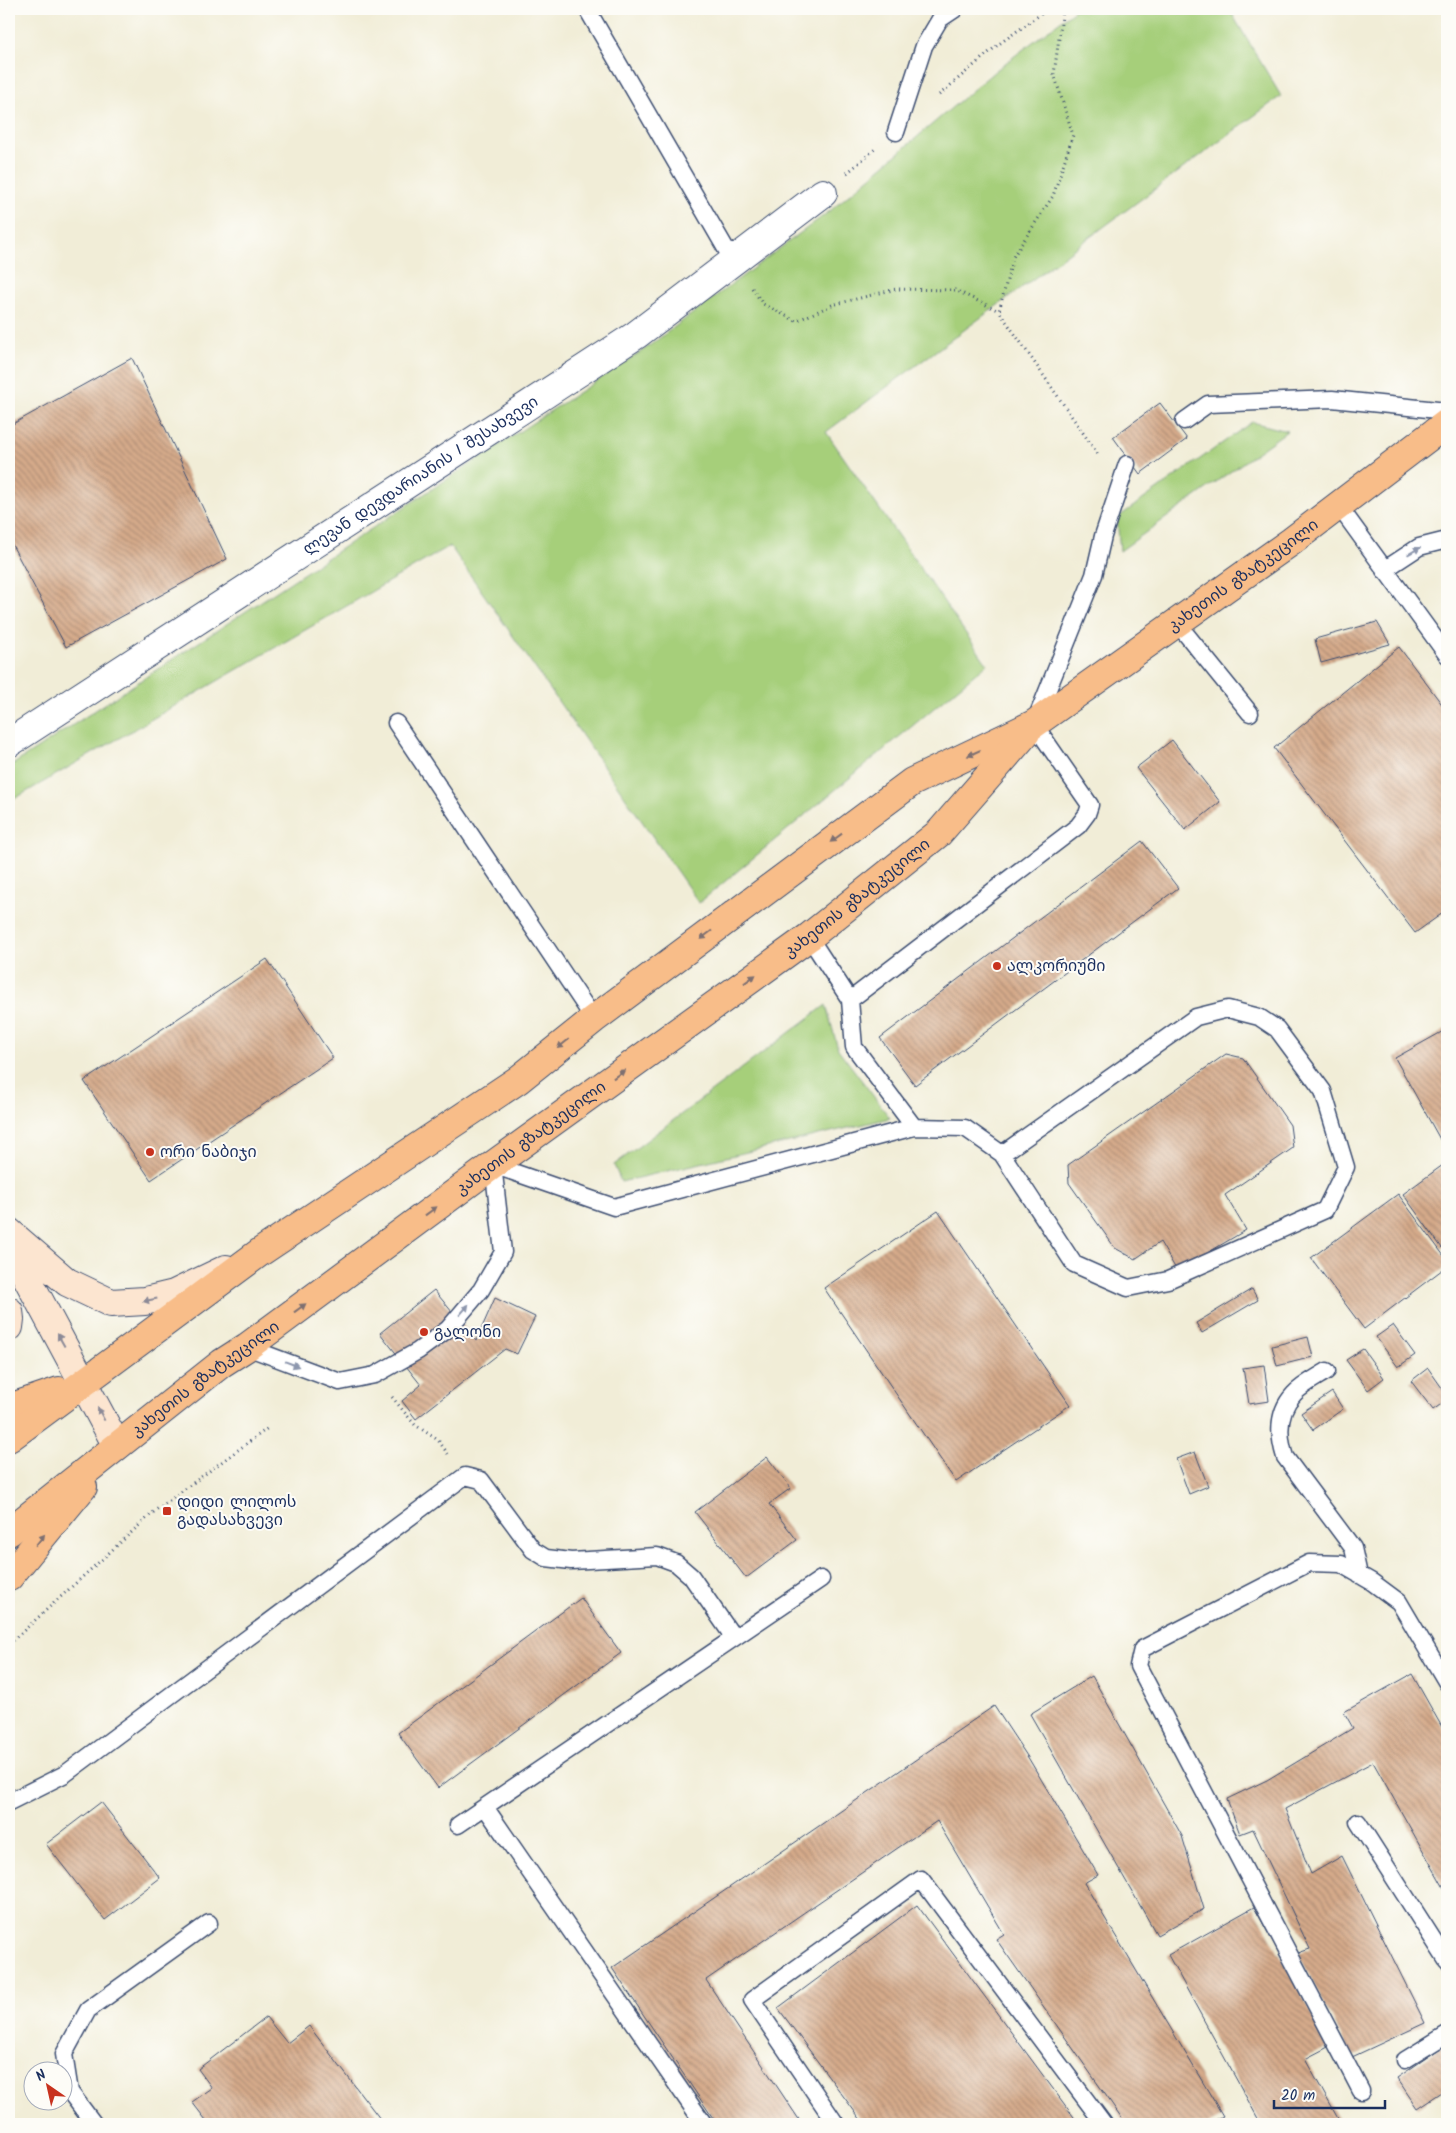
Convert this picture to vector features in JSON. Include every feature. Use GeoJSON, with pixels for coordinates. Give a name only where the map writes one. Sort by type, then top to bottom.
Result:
{"type":"FeatureCollection","features":[{"type":"Feature","properties":{"kind":"highway","name":"კახეთის გზატკეცილი"},"geometry":{"type":"LineString","coordinates":[[9,1438],[259,1253],[518,1080],[594,1019],[912,782],[1034,724],[1177,623],[1447,422]]}},
{"type":"Feature","properties":{"kind":"highway","name":"კახეთის გზატკეცილი"},"geometry":{"type":"LineString","coordinates":[[9,1532],[222,1363],[247,1347],[493,1165],[809,936],[939,833],[1034,724]]}},
{"type":"Feature","properties":{"kind":"highway"},"geometry":{"type":"LineString","coordinates":[[9,1408],[84,1382]]}},
{"type":"Feature","properties":{"kind":"highway"},"geometry":{"type":"LineString","coordinates":[[9,1577],[117,1446]]}},
{"type":"Feature","properties":{"kind":"main road"},"geometry":{"type":"LineString","coordinates":[[9,1232],[67,1282],[111,1303],[145,1301],[174,1294],[259,1253]]}},
{"type":"Feature","properties":{"kind":"main road"},"geometry":{"type":"LineString","coordinates":[[9,1244],[117,1446]]}},
{"type":"Feature","properties":{"kind":"main road"},"geometry":{"type":"LineString","coordinates":[[9,1311],[9,1327]]}},
{"type":"Feature","properties":{"kind":"street","name":"ლევან დევდარიანის I შესახვევი"},"geometry":{"type":"LineString","coordinates":[[9,743],[636,335],[823,193]]}},
{"type":"Feature","properties":{"kind":"lane"},"geometry":{"type":"LineString","coordinates":[[588,9],[733,261]]}},
{"type":"Feature","properties":{"kind":"lane"},"geometry":{"type":"LineString","coordinates":[[896,132],[924,46],[940,19],[955,9]]}},
{"type":"Feature","properties":{"kind":"lane"},"geometry":{"type":"LineString","coordinates":[[1184,421],[1208,404],[1273,401],[1332,399],[1447,412]]}},
{"type":"Feature","properties":{"kind":"lane"},"geometry":{"type":"LineString","coordinates":[[850,1000],[1078,826],[1087,814],[1090,805],[1034,724],[1094,575],[1103,536],[1127,464]]}},
{"type":"Feature","properties":{"kind":"lane"},"geometry":{"type":"LineString","coordinates":[[1338,505],[1447,655]]}},
{"type":"Feature","properties":{"kind":"lane"},"geometry":{"type":"LineString","coordinates":[[1384,570],[1419,547],[1447,540]]}},
{"type":"Feature","properties":{"kind":"lane"},"geometry":{"type":"LineString","coordinates":[[1177,623],[1250,713]]}},
{"type":"Feature","properties":{"kind":"lane"},"geometry":{"type":"LineString","coordinates":[[396,723],[594,1019]]}},
{"type":"Feature","properties":{"kind":"lane"},"geometry":{"type":"LineString","coordinates":[[809,936],[850,1000],[854,1047],[914,1127]]}},
{"type":"Feature","properties":{"kind":"lane"},"geometry":{"type":"LineString","coordinates":[[247,1347],[340,1382],[375,1375],[418,1351],[448,1329],[481,1290],[503,1252],[493,1165],[614,1207],[914,1127],[965,1128],[1002,1154],[1074,1264],[1128,1288],[1168,1280],[1325,1210],[1346,1167],[1323,1091],[1277,1029],[1259,1018],[1228,1010],[1196,1017],[1002,1154]]}},
{"type":"Feature","properties":{"kind":"lane"},"geometry":{"type":"LineString","coordinates":[[1326,1371],[1294,1393],[1286,1406],[1280,1424],[1280,1441],[1285,1457],[1353,1548],[1359,1574]]}},
{"type":"Feature","properties":{"kind":"lane"},"geometry":{"type":"LineString","coordinates":[[9,1802],[65,1774],[465,1476],[481,1480],[533,1550],[546,1558],[571,1561],[657,1556],[676,1563],[691,1576],[734,1638]]}},
{"type":"Feature","properties":{"kind":"lane"},"geometry":{"type":"LineString","coordinates":[[1360,2091],[1138,1666],[1142,1649],[1309,1563],[1341,1564],[1399,1602],[1447,1683]]}},
{"type":"Feature","properties":{"kind":"lane"},"geometry":{"type":"LineString","coordinates":[[458,1825],[821,1578]]}},
{"type":"Feature","properties":{"kind":"lane"},"geometry":{"type":"LineString","coordinates":[[486,1806],[704,2124]]}},
{"type":"Feature","properties":{"kind":"lane"},"geometry":{"type":"LineString","coordinates":[[1358,1822],[1447,1961]]}},
{"type":"Feature","properties":{"kind":"lane"},"geometry":{"type":"LineString","coordinates":[[836,2124],[752,2000],[921,1879],[1104,2124]]}},
{"type":"Feature","properties":{"kind":"lane"},"geometry":{"type":"LineString","coordinates":[[94,2124],[70,2092],[64,2054],[88,2010],[209,1923]]}},
{"type":"Feature","properties":{"kind":"lane"},"geometry":{"type":"LineString","coordinates":[[1405,2060],[1447,2034]]}},
{"type":"Feature","properties":{"kind":"path"},"geometry":{"type":"LineString","coordinates":[[999,311],[1013,257],[1053,196],[1073,135],[1054,74],[1063,9]]}},
{"type":"Feature","properties":{"kind":"path"},"geometry":{"type":"LineString","coordinates":[[733,261],[763,304],[796,321],[832,305],[896,289],[955,290],[999,311],[1120,486]]}},
{"type":"Feature","properties":{"kind":"path"},"geometry":{"type":"LineString","coordinates":[[375,1375],[415,1425],[438,1440],[465,1476]]}},
{"type":"Feature","properties":{"kind":"path"},"geometry":{"type":"LineString","coordinates":[[9,1644],[156,1510],[268,1428]]}},
{"type":"Feature","properties":{"kind":"green space"},"geometry":{"type":"Polygon","coordinates":[[[1076,9],[1229,9],[1281,96],[826,432],[987,664],[699,903],[450,546],[9,802],[9,767],[645,349],[831,210],[995,71],[1076,9]]]}},
{"type":"Feature","properties":{"kind":"green space"},"geometry":{"type":"Polygon","coordinates":[[[1252,422],[1287,431],[1120,551],[1117,518],[1252,422]]]}},
{"type":"Feature","properties":{"kind":"green space"},"geometry":{"type":"Polygon","coordinates":[[[826,1005],[838,1049],[890,1118],[621,1182],[614,1165],[826,1005]]]}},
{"type":"Feature","properties":{"kind":"building"},"geometry":{"type":"Polygon","coordinates":[[[132,358],[227,559],[66,647],[9,539],[9,426],[132,358]]]}},
{"type":"Feature","properties":{"kind":"building"},"geometry":{"type":"Polygon","coordinates":[[[1160,403],[1187,439],[1140,474],[1113,437],[1160,403]]]}},
{"type":"Feature","properties":{"kind":"building"},"geometry":{"type":"Polygon","coordinates":[[[1377,622],[1390,644],[1321,663],[1315,639],[1377,622]]]}},
{"type":"Feature","properties":{"kind":"building"},"geometry":{"type":"Polygon","coordinates":[[[1399,647],[1447,711],[1447,910],[1415,933],[1274,748],[1399,647]]]}},
{"type":"Feature","properties":{"kind":"building"},"geometry":{"type":"Polygon","coordinates":[[[1172,740],[1220,802],[1185,830],[1136,768],[1172,740]]]}},
{"type":"Feature","properties":{"kind":"building"},"geometry":{"type":"Polygon","coordinates":[[[1142,841],[1178,888],[915,1085],[880,1038],[1142,841]]]}},
{"type":"Feature","properties":{"kind":"building"},"geometry":{"type":"Polygon","coordinates":[[[267,959],[333,1058],[151,1180],[84,1081],[267,959]]]}},
{"type":"Feature","properties":{"kind":"building"},"geometry":{"type":"Polygon","coordinates":[[[1447,1029],[1447,1152],[1395,1058],[1447,1029]]]}},
{"type":"Feature","properties":{"kind":"building"},"geometry":{"type":"Polygon","coordinates":[[[1226,1054],[1243,1058],[1290,1125],[1293,1148],[1225,1195],[1246,1230],[1177,1271],[1160,1242],[1135,1259],[1115,1248],[1069,1183],[1068,1165],[1226,1054]]]}},
{"type":"Feature","properties":{"kind":"building"},"geometry":{"type":"Polygon","coordinates":[[[1447,1162],[1447,1244],[1442,1248],[1403,1194],[1447,1162]]]}},
{"type":"Feature","properties":{"kind":"building"},"geometry":{"type":"Polygon","coordinates":[[[1398,1194],[1447,1260],[1447,1266],[1364,1329],[1311,1258],[1398,1194]]]}},
{"type":"Feature","properties":{"kind":"building"},"geometry":{"type":"Polygon","coordinates":[[[938,1211],[1070,1405],[956,1482],[824,1288],[938,1211]]]}},
{"type":"Feature","properties":{"kind":"building"},"geometry":{"type":"Polygon","coordinates":[[[1252,1289],[1258,1300],[1202,1333],[1196,1323],[1252,1289]]]}},
{"type":"Feature","properties":{"kind":"building"},"geometry":{"type":"Polygon","coordinates":[[[434,1290],[476,1341],[495,1298],[535,1317],[517,1354],[505,1349],[416,1419],[402,1401],[421,1385],[380,1333],[434,1290]]]}},
{"type":"Feature","properties":{"kind":"building"},"geometry":{"type":"Polygon","coordinates":[[[1393,1325],[1415,1355],[1398,1367],[1376,1337],[1393,1325]]]}},
{"type":"Feature","properties":{"kind":"building"},"geometry":{"type":"Polygon","coordinates":[[[1308,1337],[1313,1357],[1277,1366],[1272,1346],[1308,1337]]]}},
{"type":"Feature","properties":{"kind":"building"},"geometry":{"type":"Polygon","coordinates":[[[1363,1349],[1384,1378],[1368,1390],[1346,1360],[1363,1349]]]}},
{"type":"Feature","properties":{"kind":"building"},"geometry":{"type":"Polygon","coordinates":[[[1264,1365],[1269,1401],[1249,1404],[1243,1368],[1264,1365]]]}},
{"type":"Feature","properties":{"kind":"building"},"geometry":{"type":"Polygon","coordinates":[[[1428,1368],[1447,1395],[1447,1400],[1433,1410],[1411,1381],[1428,1368]]]}},
{"type":"Feature","properties":{"kind":"building"},"geometry":{"type":"Polygon","coordinates":[[[1332,1392],[1343,1409],[1313,1430],[1301,1413],[1332,1392]]]}},
{"type":"Feature","properties":{"kind":"building"},"geometry":{"type":"Polygon","coordinates":[[[1195,1452],[1208,1486],[1189,1494],[1176,1459],[1195,1452]]]}},
{"type":"Feature","properties":{"kind":"building"},"geometry":{"type":"Polygon","coordinates":[[[767,1457],[791,1488],[769,1504],[797,1540],[746,1578],[695,1512],[767,1457]]]}},
{"type":"Feature","properties":{"kind":"building"},"geometry":{"type":"Polygon","coordinates":[[[581,1598],[621,1653],[438,1788],[398,1733],[581,1598]]]}},
{"type":"Feature","properties":{"kind":"building"},"geometry":{"type":"Polygon","coordinates":[[[1412,1674],[1447,1736],[1447,1893],[1373,1762],[1285,1809],[1311,1874],[1342,1856],[1425,2023],[1352,2057],[1298,1953],[1310,1949],[1253,1829],[1240,1834],[1227,1799],[1267,1780],[1353,1728],[1344,1712],[1412,1674]]]}},
{"type":"Feature","properties":{"kind":"building"},"geometry":{"type":"Polygon","coordinates":[[[1092,1676],[1182,1836],[1204,1909],[1157,1935],[1030,1714],[1092,1676]]]}},
{"type":"Feature","properties":{"kind":"building"},"geometry":{"type":"Polygon","coordinates":[[[994,1706],[1029,1759],[1098,1875],[1084,1883],[1223,2116],[1208,2124],[1126,2124],[996,1939],[1004,1934],[937,1821],[706,1980],[802,2124],[717,2124],[612,1968],[994,1706]]]}},
{"type":"Feature","properties":{"kind":"building"},"geometry":{"type":"Polygon","coordinates":[[[101,1802],[160,1878],[105,1920],[46,1844],[101,1802]]]}},
{"type":"Feature","properties":{"kind":"building"},"geometry":{"type":"Polygon","coordinates":[[[917,1905],[1079,2124],[864,2124],[778,2008],[917,1905]]]}},
{"type":"Feature","properties":{"kind":"building"},"geometry":{"type":"Polygon","coordinates":[[[1254,1907],[1330,2046],[1305,2059],[1341,2124],[1261,2124],[1168,1955],[1254,1907]]]}},
{"type":"Feature","properties":{"kind":"building"},"geometry":{"type":"Polygon","coordinates":[[[266,2017],[287,2043],[309,2026],[384,2124],[209,2124],[192,2102],[212,2088],[198,2069],[266,2017]]]}},
{"type":"Feature","properties":{"kind":"building"},"geometry":{"type":"Polygon","coordinates":[[[1442,2047],[1445,2053],[1447,2052],[1447,2088],[1417,2108],[1397,2078],[1442,2047]]]}},
{"type":"Feature","properties":{"kind":"place","name":"ალკორიუმი"},"geometry":{"type":"Point","coordinates":[997,966]}},
{"type":"Feature","properties":{"kind":"place","name":"ორი ნაბიჯი"},"geometry":{"type":"Point","coordinates":[150,1152]}},
{"type":"Feature","properties":{"kind":"place","name":"გალონი"},"geometry":{"type":"Point","coordinates":[424,1332]}},
{"type":"Feature","properties":{"kind":"place","name":"დიდი ლილოს გადასახვევი"},"geometry":{"type":"Point","coordinates":[167,1511]}}]}
